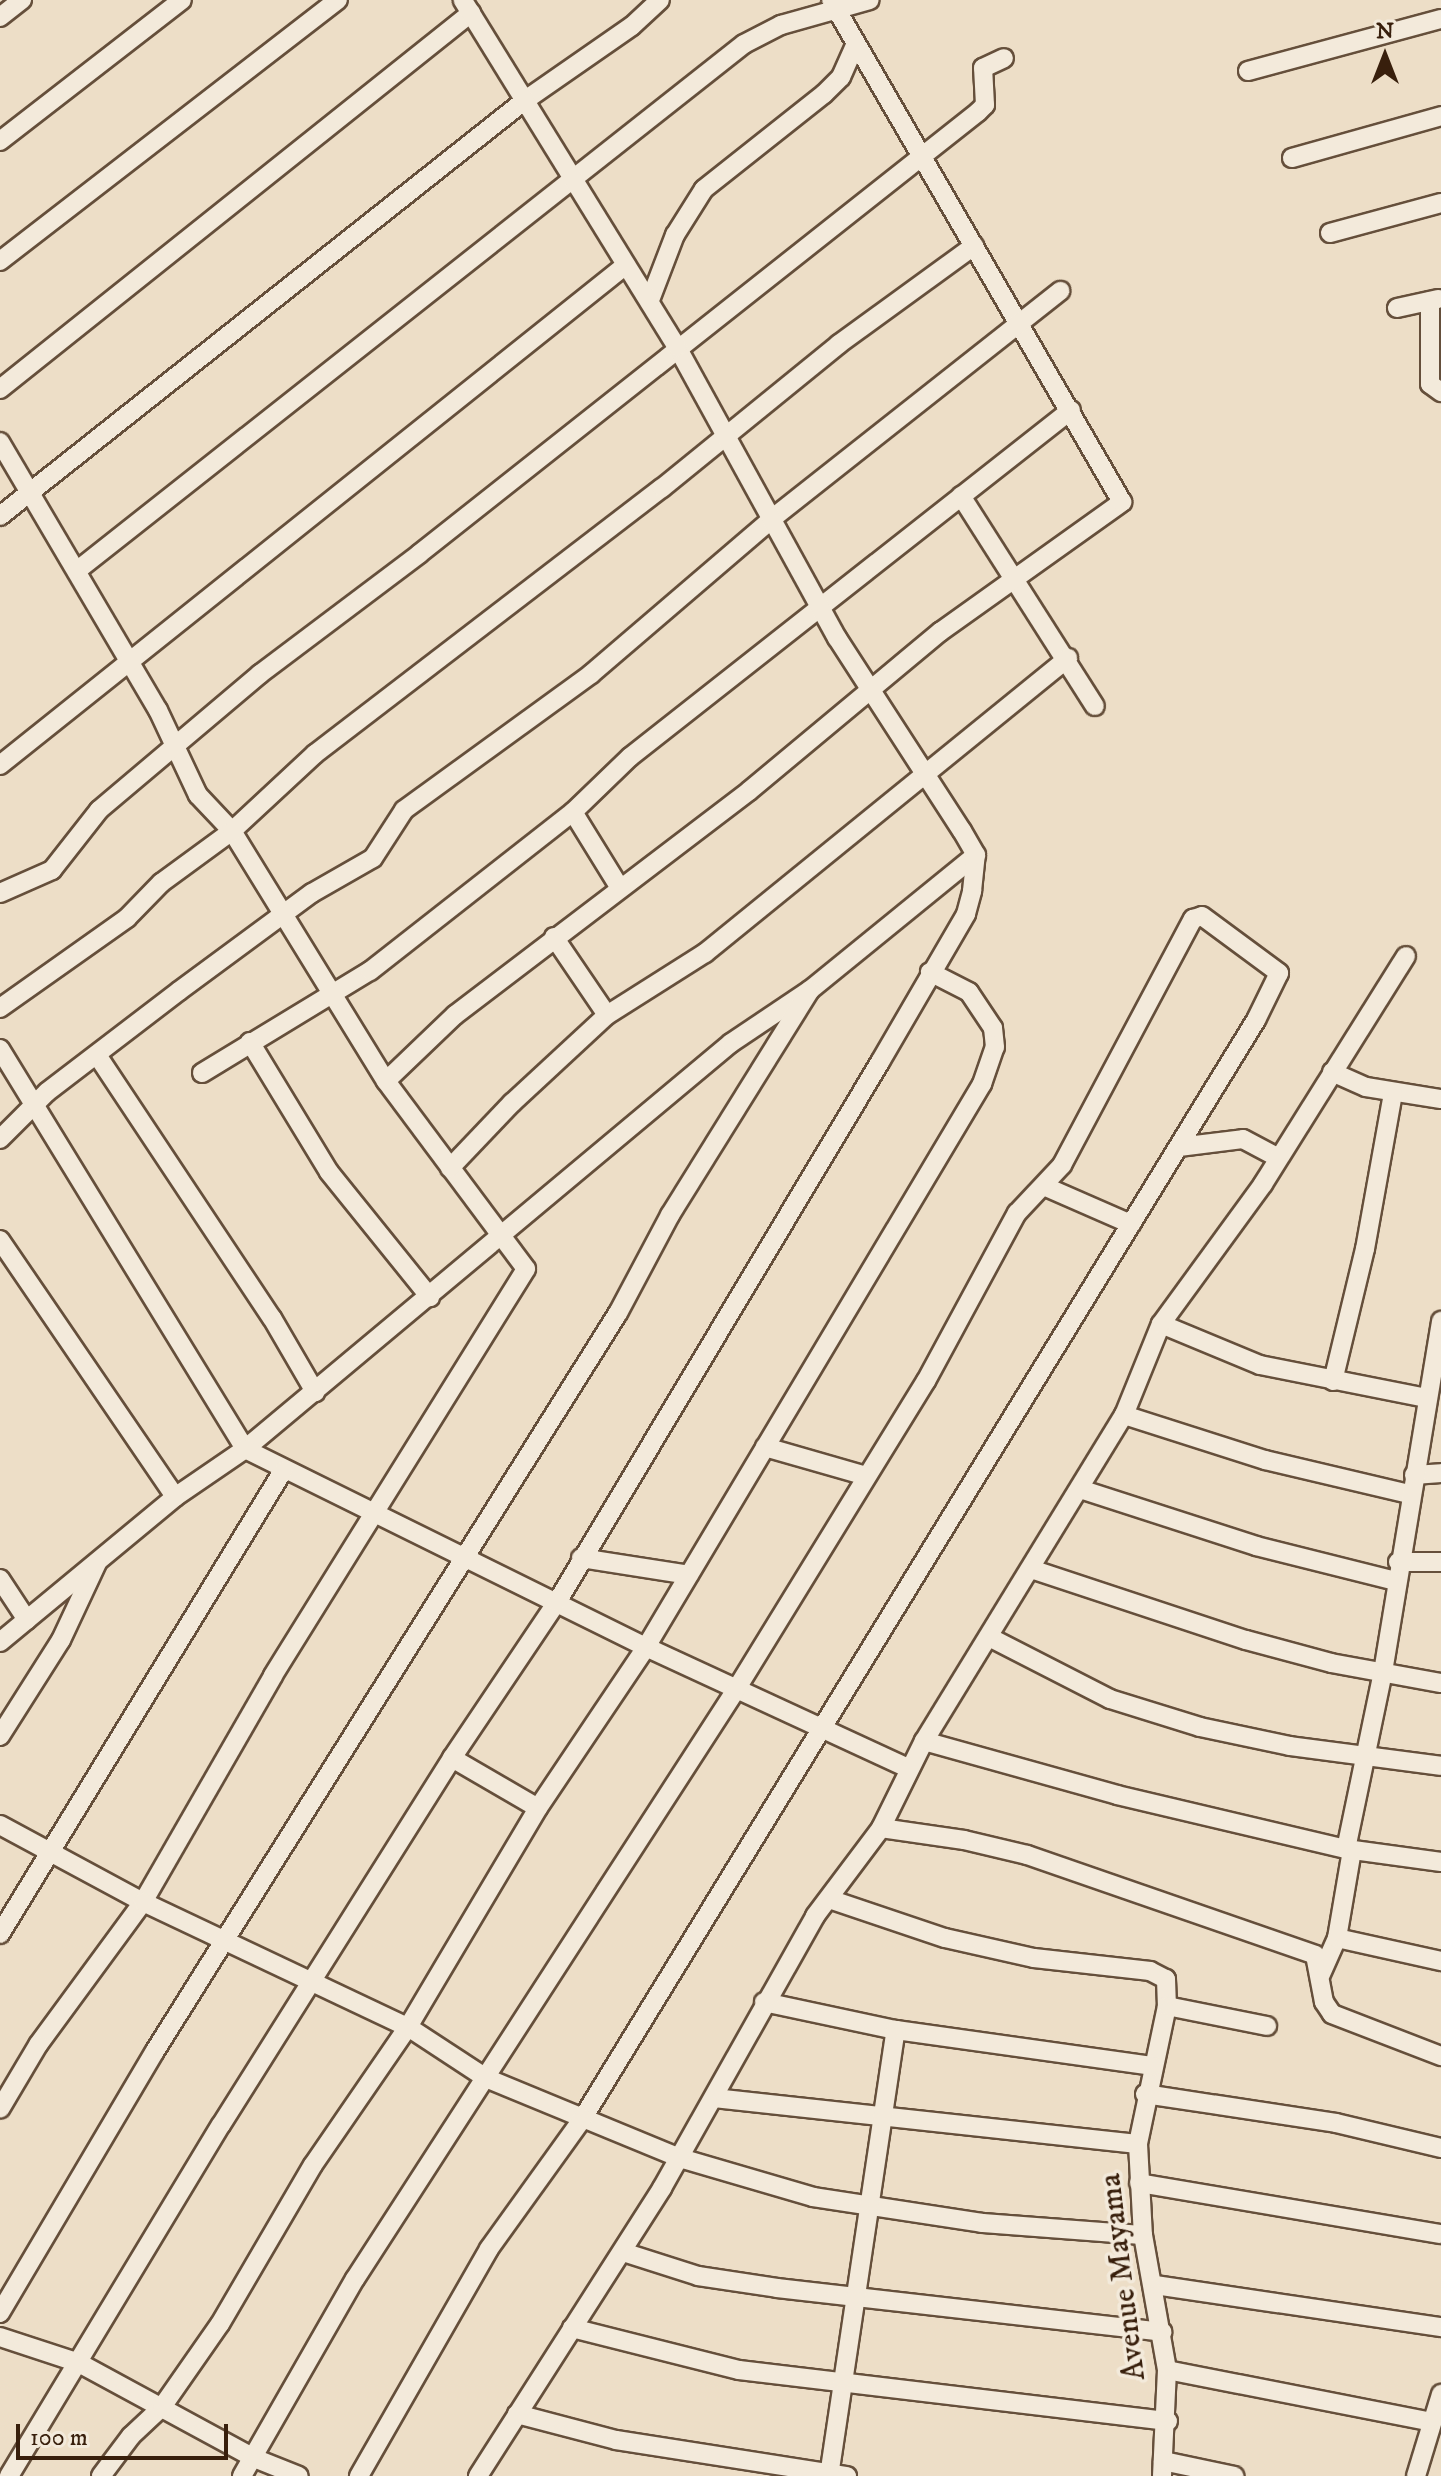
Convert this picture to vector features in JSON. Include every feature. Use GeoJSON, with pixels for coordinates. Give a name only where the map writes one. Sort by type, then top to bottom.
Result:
{"type":"FeatureCollection","features":[{"type":"Feature","properties":{"kind":"street"},"geometry":{"type":"LineString","coordinates":[[0,17],[22,0]]}},
{"type":"Feature","properties":{"kind":"street"},"geometry":{"type":"LineString","coordinates":[[0,141],[182,0]]}},
{"type":"Feature","properties":{"kind":"street"},"geometry":{"type":"LineString","coordinates":[[0,261],[338,0]]}},
{"type":"Feature","properties":{"kind":"street"},"geometry":{"type":"LineString","coordinates":[[0,516],[524,101],[632,26],[660,0]]}},
{"type":"Feature","properties":{"kind":"street"},"geometry":{"type":"LineString","coordinates":[[79,569],[744,44],[832,5],[870,0]]}},
{"type":"Feature","properties":{"kind":"street"},"geometry":{"type":"LineString","coordinates":[[386,1081],[455,1015],[554,937],[749,791],[872,688],[1015,576],[1122,502],[1020,322],[832,5]]}},
{"type":"Feature","properties":{"kind":"street"},"geometry":{"type":"LineString","coordinates":[[0,389],[467,7],[573,182],[650,300],[774,517],[821,611],[872,688],[921,775],[976,855],[966,914],[557,1602],[452,1758],[155,2232],[9,2476]]}},
{"type":"Feature","properties":{"kind":"street"},"geometry":{"type":"LineString","coordinates":[[1248,71],[1441,19]]}},
{"type":"Feature","properties":{"kind":"street"},"geometry":{"type":"LineString","coordinates":[[650,300],[675,235],[704,189],[824,94],[841,77],[855,46]]}},
{"type":"Feature","properties":{"kind":"street"},"geometry":{"type":"LineString","coordinates":[[0,893],[52,870],[99,810],[178,747],[260,674],[419,554],[985,105],[983,68],[1004,58]]}},
{"type":"Feature","properties":{"kind":"street"},"geometry":{"type":"LineString","coordinates":[[1292,158],[1441,116]]}},
{"type":"Feature","properties":{"kind":"street"},"geometry":{"type":"LineString","coordinates":[[1330,233],[1441,203]]}},
{"type":"Feature","properties":{"kind":"street"},"geometry":{"type":"LineString","coordinates":[[0,1008],[127,918],[161,883],[232,831],[315,754],[662,488],[724,434],[974,246]]}},
{"type":"Feature","properties":{"kind":"street"},"geometry":{"type":"LineString","coordinates":[[0,765],[626,265]]}},
{"type":"Feature","properties":{"kind":"street"},"geometry":{"type":"LineString","coordinates":[[0,1139],[34,1104],[281,916],[373,858],[404,810],[591,674],[774,517],[1060,291]]}},
{"type":"Feature","properties":{"kind":"street"},"geometry":{"type":"LineString","coordinates":[[1397,308],[1436,300],[1430,384],[1441,392]]}},
{"type":"Feature","properties":{"kind":"street"},"geometry":{"type":"LineString","coordinates":[[202,1073],[329,992],[370,971],[573,812],[630,757],[821,611],[1071,410]]}},
{"type":"Feature","properties":{"kind":"street"},"geometry":{"type":"LineString","coordinates":[[0,442],[30,495],[79,569],[128,664],[178,747],[198,795],[232,831],[281,916],[386,1081],[499,1239],[518,1252],[526,1272],[378,1514],[273,1676],[143,1902],[38,2045],[0,2109]]}},
{"type":"Feature","properties":{"kind":"street"},"geometry":{"type":"LineString","coordinates":[[961,496],[1068,658],[1095,706]]}},
{"type":"Feature","properties":{"kind":"street"},"geometry":{"type":"LineString","coordinates":[[450,1168],[512,1103],[607,1015],[705,953],[1068,658]]}},
{"type":"Feature","properties":{"kind":"street"},"geometry":{"type":"LineString","coordinates":[[573,812],[620,888]]}},
{"type":"Feature","properties":{"kind":"street"},"geometry":{"type":"LineString","coordinates":[[0,1642],[175,1497],[245,1449],[315,1392],[731,1043],[810,990],[976,855]]}},
{"type":"Feature","properties":{"kind":"street"},"geometry":{"type":"LineString","coordinates":[[242,2476],[355,2279],[737,1688],[926,1381],[1017,1213],[1055,1176],[1106,1090],[1193,919],[1202,916],[1276,969],[1279,978],[824,1728],[681,1950],[583,2118],[489,2249],[359,2476]]}},
{"type":"Feature","properties":{"kind":"street"},"geometry":{"type":"LineString","coordinates":[[554,937],[607,1015]]}},
{"type":"Feature","properties":{"kind":"street"},"geometry":{"type":"LineString","coordinates":[[478,2476],[680,2158],[764,2002],[829,1899],[881,1828],[908,1768],[1124,1415],[1161,1324],[1195,1284],[1406,956]]}},
{"type":"Feature","properties":{"kind":"street"},"geometry":{"type":"LineString","coordinates":[[101,2476],[124,2444],[162,2407],[220,2324],[313,2165],[408,2027],[538,1808],[646,1647],[927,1182],[991,1062],[995,1047],[984,1011],[956,981],[930,972]]}},
{"type":"Feature","properties":{"kind":"street"},"geometry":{"type":"LineString","coordinates":[[0,2313],[226,1941],[467,1556],[810,990]]}},
{"type":"Feature","properties":{"kind":"street"},"geometry":{"type":"LineString","coordinates":[[250,1042],[329,1172],[430,1297]]}},
{"type":"Feature","properties":{"kind":"street"},"geometry":{"type":"LineString","coordinates":[[0,1049],[245,1449],[283,1471],[467,1556],[646,1647],[908,1768]]}},
{"type":"Feature","properties":{"kind":"street"},"geometry":{"type":"LineString","coordinates":[[97,1055],[272,1318],[315,1392]]}},
{"type":"Feature","properties":{"kind":"street"},"geometry":{"type":"LineString","coordinates":[[1332,1072],[1393,1093],[1441,1099]]}},
{"type":"Feature","properties":{"kind":"street"},"geometry":{"type":"LineString","coordinates":[[1333,1381],[1365,1249],[1393,1093]]}},
{"type":"Feature","properties":{"kind":"street"},"geometry":{"type":"LineString","coordinates":[[1179,1147],[1243,1139],[1278,1158]]}},
{"type":"Feature","properties":{"kind":"street"},"geometry":{"type":"LineString","coordinates":[[1044,1186],[1131,1224]]}},
{"type":"Feature","properties":{"kind":"street"},"geometry":{"type":"LineString","coordinates":[[0,1240],[175,1497]]}},
{"type":"Feature","properties":{"kind":"street"},"geometry":{"type":"LineString","coordinates":[[1320,1975],[1337,1938],[1349,1850],[1383,1672],[1396,1571],[1432,1389],[1441,1321]]}},
{"type":"Feature","properties":{"kind":"street"},"geometry":{"type":"LineString","coordinates":[[1161,1324],[1260,1365],[1333,1381],[1432,1389]]}},
{"type":"Feature","properties":{"kind":"street"},"geometry":{"type":"LineString","coordinates":[[1124,1415],[1265,1460],[1409,1494]]}},
{"type":"Feature","properties":{"kind":"street"},"geometry":{"type":"LineString","coordinates":[[765,1447],[866,1476]]}},
{"type":"Feature","properties":{"kind":"street"},"geometry":{"type":"LineString","coordinates":[[0,1934],[143,1693],[283,1471]]}},
{"type":"Feature","properties":{"kind":"street"},"geometry":{"type":"LineString","coordinates":[[1414,1475],[1441,1473]]}},
{"type":"Feature","properties":{"kind":"street"},"geometry":{"type":"LineString","coordinates":[[1080,1489],[1230,1539],[1396,1571],[1441,1562]]}},
{"type":"Feature","properties":{"kind":"street"},"geometry":{"type":"LineString","coordinates":[[581,1558],[689,1575]]}},
{"type":"Feature","properties":{"kind":"street"},"geometry":{"type":"LineString","coordinates":[[0,1736],[61,1640],[98,1560]]}},
{"type":"Feature","properties":{"kind":"street"},"geometry":{"type":"LineString","coordinates":[[1031,1569],[1231,1636],[1441,1683]]}},
{"type":"Feature","properties":{"kind":"street"},"geometry":{"type":"LineString","coordinates":[[0,1579],[27,1620]]}},
{"type":"Feature","properties":{"kind":"street"},"geometry":{"type":"LineString","coordinates":[[989,1637],[1110,1699],[1200,1727],[1367,1757],[1441,1766]]}},
{"type":"Feature","properties":{"kind":"street"},"geometry":{"type":"LineString","coordinates":[[924,1741],[1117,1795],[1349,1850],[1441,1862]]}},
{"type":"Feature","properties":{"kind":"street"},"geometry":{"type":"LineString","coordinates":[[452,1758],[538,1808]]}},
{"type":"Feature","properties":{"kind":"street"},"geometry":{"type":"LineString","coordinates":[[0,1825],[143,1902],[312,1985],[408,2027],[486,2078],[680,2158],[747,2181],[869,2206],[982,2223],[1143,2235]]}},
{"type":"Feature","properties":{"kind":"street"},"geometry":{"type":"LineString","coordinates":[[881,1828],[964,1840],[1096,1877],[1223,1926],[1315,1955],[1324,2002],[1332,2014],[1441,2056]]}},
{"type":"Feature","properties":{"kind":"street","name":"Avenue Mayama"},"geometry":{"type":"LineString","coordinates":[[829,1899],[945,1938],[1034,1958],[1150,1971],[1166,1979],[1167,2006],[1145,2094],[1138,2144],[1143,2235],[1155,2285],[1167,2370],[1168,2421],[1162,2468]]}},
{"type":"Feature","properties":{"kind":"street"},"geometry":{"type":"LineString","coordinates":[[1337,1938],[1441,1961]]}},
{"type":"Feature","properties":{"kind":"street"},"geometry":{"type":"LineString","coordinates":[[764,2002],[896,2030],[1153,2066]]}},
{"type":"Feature","properties":{"kind":"street"},"geometry":{"type":"LineString","coordinates":[[1167,2006],[1267,2026]]}},
{"type":"Feature","properties":{"kind":"street"},"geometry":{"type":"LineString","coordinates":[[517,2414],[616,2440],[835,2475],[854,2297],[885,2118],[896,2030]]}},
{"type":"Feature","properties":{"kind":"street"},"geometry":{"type":"LineString","coordinates":[[1145,2094],[1336,2123],[1441,2148]]}},
{"type":"Feature","properties":{"kind":"street"},"geometry":{"type":"LineString","coordinates":[[714,2098],[1138,2144]]}},
{"type":"Feature","properties":{"kind":"street"},"geometry":{"type":"LineString","coordinates":[[1139,2183],[1441,2234]]}},
{"type":"Feature","properties":{"kind":"street"},"geometry":{"type":"LineString","coordinates":[[623,2252],[698,2276],[1163,2332]]}},
{"type":"Feature","properties":{"kind":"street"},"geometry":{"type":"LineString","coordinates":[[1155,2285],[1441,2327]]}},
{"type":"Feature","properties":{"kind":"street"},"geometry":{"type":"LineString","coordinates":[[572,2328],[685,2361],[1168,2421]]}},
{"type":"Feature","properties":{"kind":"street"},"geometry":{"type":"LineString","coordinates":[[0,2337],[79,2363],[254,2458],[299,2476]]}},
{"type":"Feature","properties":{"kind":"street"},"geometry":{"type":"LineString","coordinates":[[1167,2370],[1431,2422]]}},
{"type":"Feature","properties":{"kind":"street"},"geometry":{"type":"LineString","coordinates":[[1416,2476],[1441,2394]]}},
{"type":"Feature","properties":{"kind":"street"},"geometry":{"type":"LineString","coordinates":[[1162,2468],[1234,2476]]}}]}
